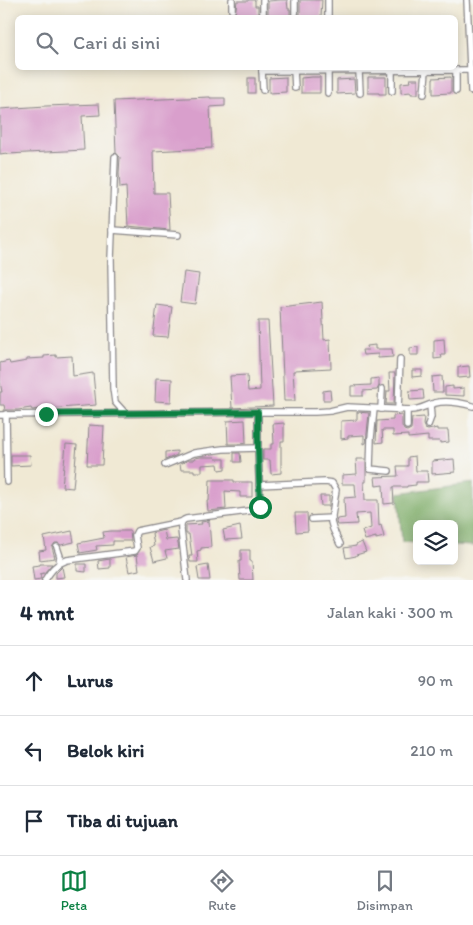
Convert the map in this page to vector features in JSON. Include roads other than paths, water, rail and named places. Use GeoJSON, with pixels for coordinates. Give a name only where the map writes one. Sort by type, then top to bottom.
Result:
{"type":"FeatureCollection","features":[{"type":"Feature","properties":{"kind":"street"},"geometry":{"type":"LineString","coordinates":[[232,0],[232,10]]}},
{"type":"Feature","properties":{"kind":"street"},"geometry":{"type":"LineString","coordinates":[[263,0],[263,15]]}},
{"type":"Feature","properties":{"kind":"street"},"geometry":{"type":"LineString","coordinates":[[295,0],[295,15]]}},
{"type":"Feature","properties":{"kind":"street"},"geometry":{"type":"LineString","coordinates":[[328,0],[328,15]]}},
{"type":"Feature","properties":{"kind":"street"},"geometry":{"type":"LineString","coordinates":[[467,0],[471,91]]}},
{"type":"Feature","properties":{"kind":"street"},"geometry":{"type":"LineString","coordinates":[[262,70],[263,90]]}},
{"type":"Feature","properties":{"kind":"street"},"geometry":{"type":"LineString","coordinates":[[294,70],[294,88]]}},
{"type":"Feature","properties":{"kind":"street"},"geometry":{"type":"LineString","coordinates":[[328,70],[328,93]]}},
{"type":"Feature","properties":{"kind":"street"},"geometry":{"type":"LineString","coordinates":[[344,70],[471,70]]}},
{"type":"Feature","properties":{"kind":"street"},"geometry":{"type":"LineString","coordinates":[[456,70],[456,91]]}},
{"type":"Feature","properties":{"kind":"street"},"geometry":{"type":"LineString","coordinates":[[359,71],[360,92]]}},
{"type":"Feature","properties":{"kind":"street"},"geometry":{"type":"LineString","coordinates":[[392,71],[392,91]]}},
{"type":"Feature","properties":{"kind":"street"},"geometry":{"type":"LineString","coordinates":[[424,94],[426,71]]}},
{"type":"Feature","properties":{"kind":"street"},"geometry":{"type":"LineString","coordinates":[[115,157],[111,301],[113,396],[115,402],[125,414]]}},
{"type":"Feature","properties":{"kind":"street"},"geometry":{"type":"LineString","coordinates":[[112,230],[178,235]]}},
{"type":"Feature","properties":{"kind":"street"},"geometry":{"type":"LineString","coordinates":[[398,410],[400,359]]}},
{"type":"Feature","properties":{"kind":"street"},"geometry":{"type":"LineString","coordinates":[[381,409],[382,389]]}},
{"type":"Feature","properties":{"kind":"street"},"geometry":{"type":"LineString","coordinates":[[7,482],[3,414],[316,412],[347,407],[407,410],[420,409],[441,402],[473,406]]}},
{"type":"Feature","properties":{"kind":"street"},"geometry":{"type":"LineString","coordinates":[[428,425],[431,417],[430,405]]}},
{"type":"Feature","properties":{"kind":"street"},"geometry":{"type":"LineString","coordinates":[[374,409],[370,470],[389,471]]}},
{"type":"Feature","properties":{"kind":"street"},"geometry":{"type":"LineString","coordinates":[[407,410],[407,426]]}},
{"type":"Feature","properties":{"kind":"street"},"geometry":{"type":"LineString","coordinates":[[45,580],[51,570],[59,563],[67,560],[134,551],[137,549],[135,535],[137,531],[181,522],[186,519],[258,509],[261,504],[258,412]]}},
{"type":"Feature","properties":{"kind":"street"},"geometry":{"type":"LineString","coordinates":[[164,465],[194,453],[223,449],[258,448]]}},
{"type":"Feature","properties":{"kind":"street"},"geometry":{"type":"LineString","coordinates":[[259,485],[332,483],[336,490],[331,522],[340,544]]}},
{"type":"Feature","properties":{"kind":"street"},"geometry":{"type":"LineString","coordinates":[[312,519],[332,518]]}},
{"type":"Feature","properties":{"kind":"street"},"geometry":{"type":"LineString","coordinates":[[181,522],[187,580]]}},
{"type":"Feature","properties":{"kind":"street"},"geometry":{"type":"LineString","coordinates":[[57,547],[60,556],[59,563]]}}]}
